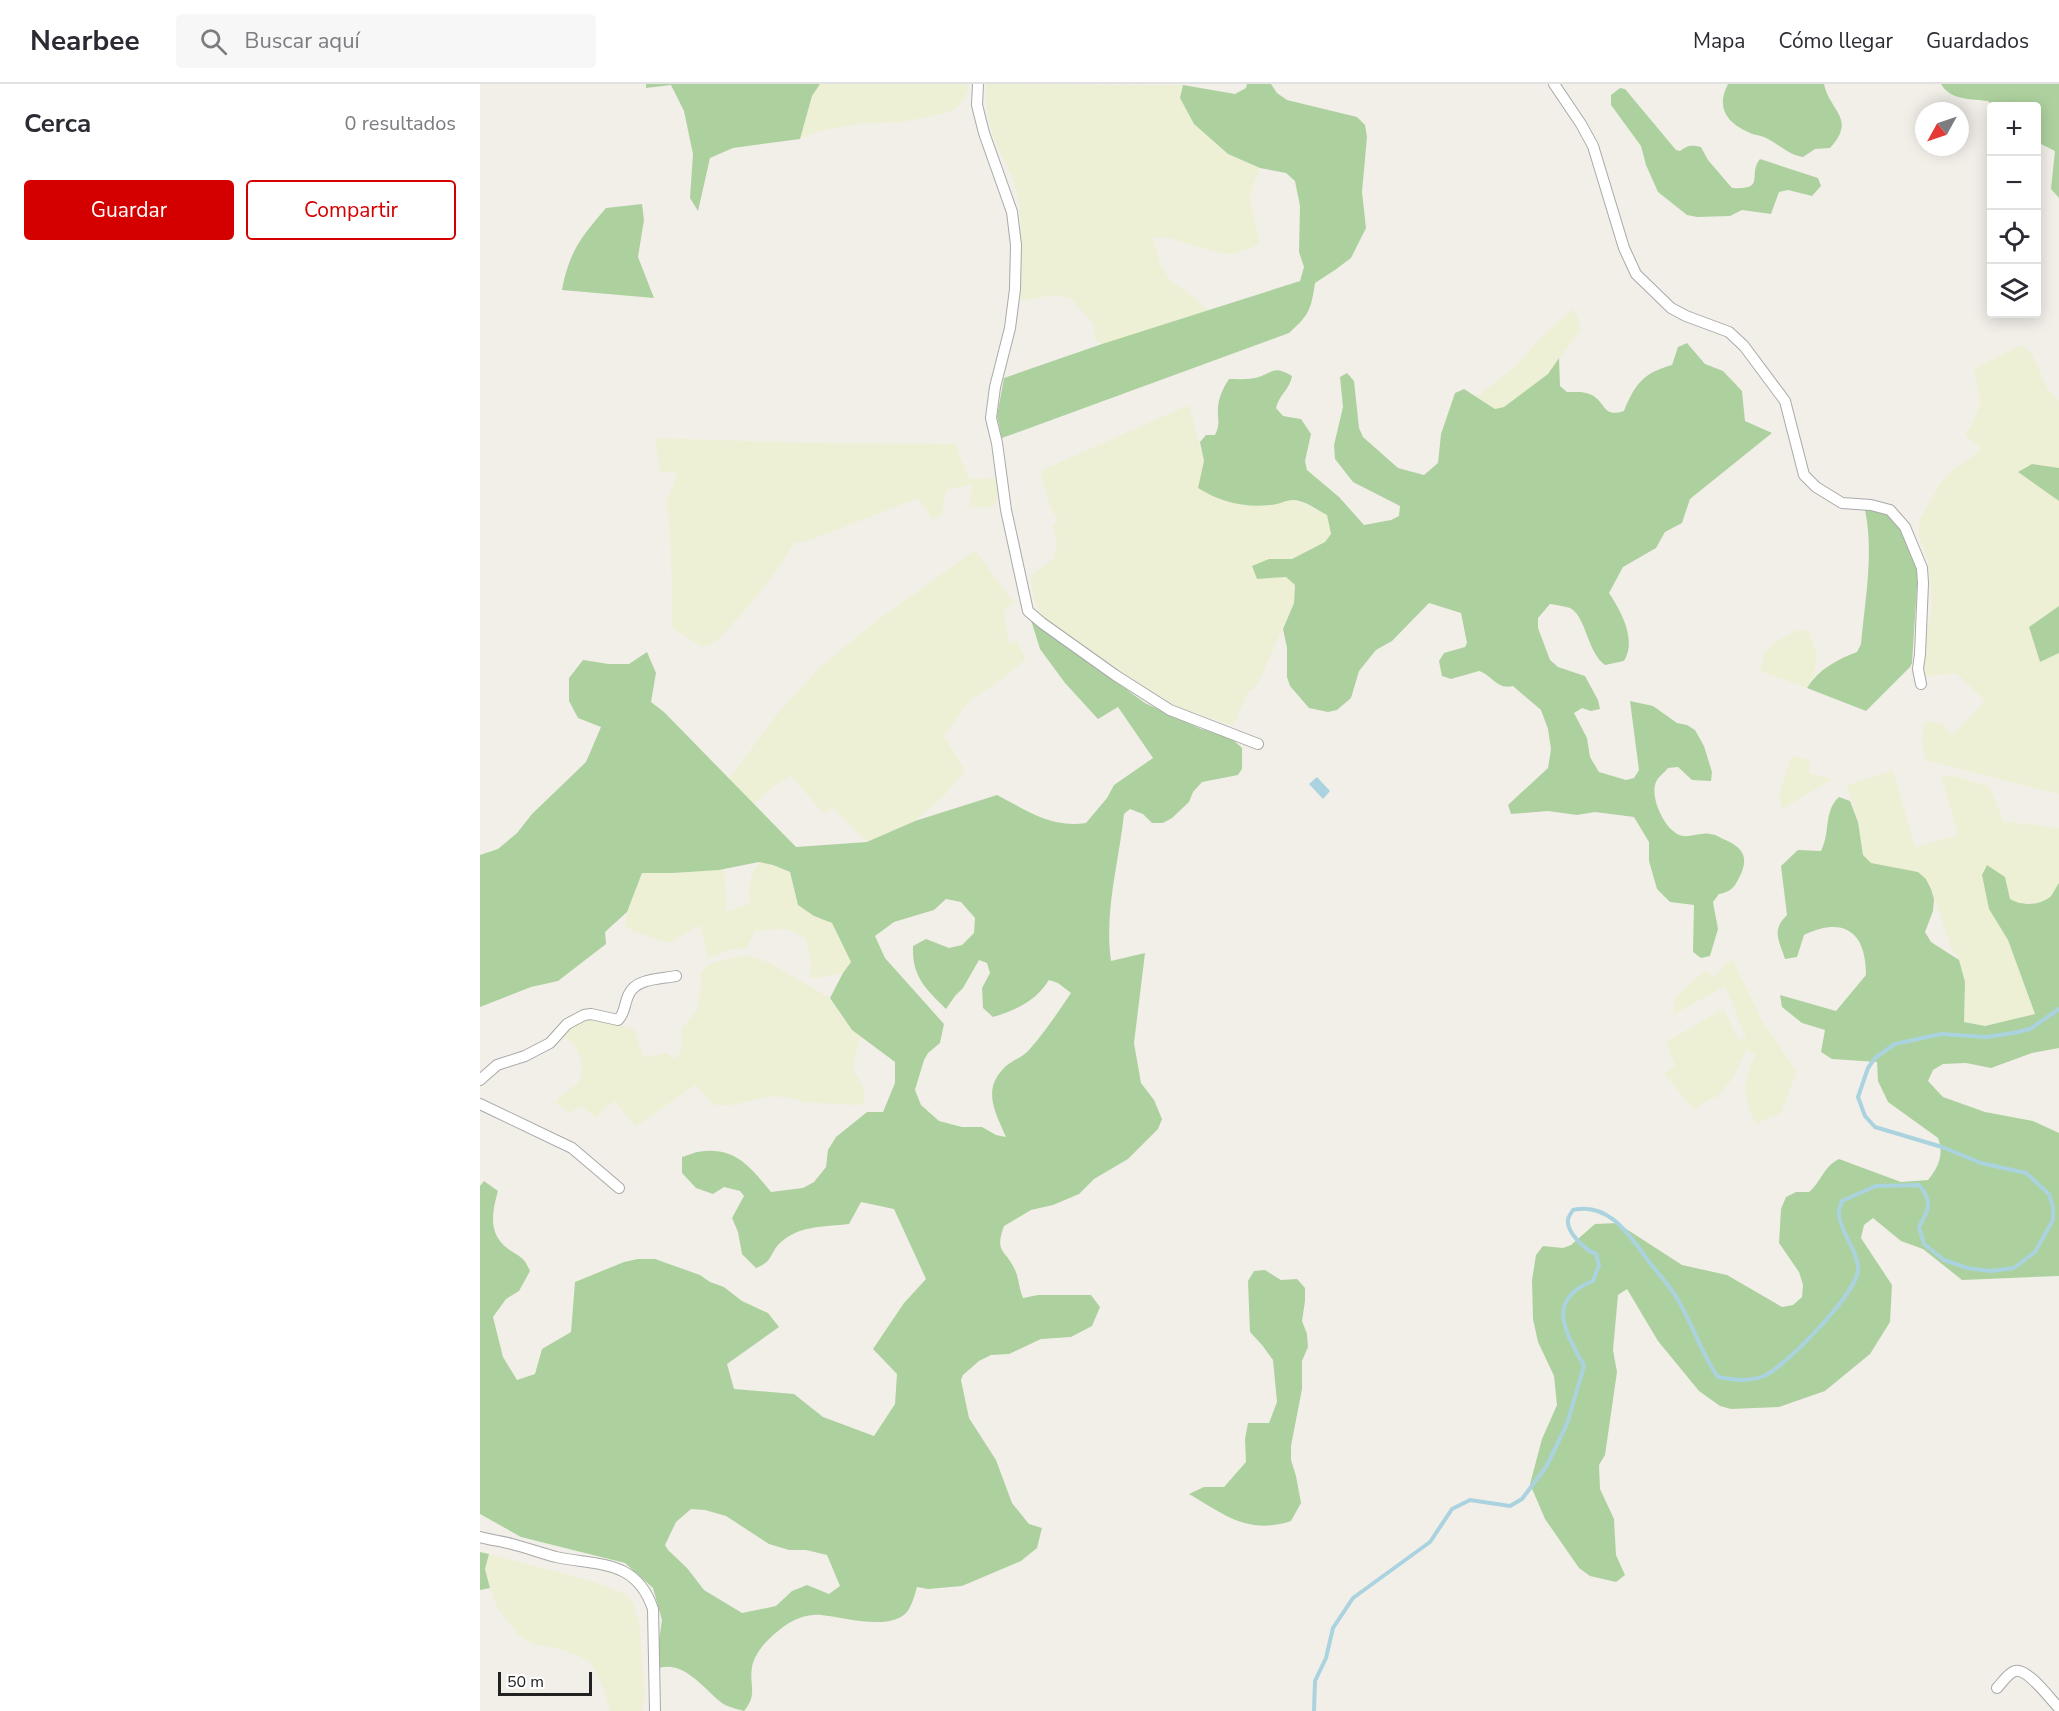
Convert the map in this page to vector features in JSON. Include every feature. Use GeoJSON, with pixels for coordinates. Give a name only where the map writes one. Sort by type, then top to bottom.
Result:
{"type":"FeatureCollection","features":[{"type":"Feature","properties":{"kind":"street"},"geometry":{"type":"LineString","coordinates":[[978,84],[976,105],[1012,212],[1016,245],[1015,289],[1010,328],[996,387],[992,418],[1006,510],[1028,611],[1115,675],[1170,710],[1258,744]]}},
{"type":"Feature","properties":{"kind":"street"},"geometry":{"type":"LineString","coordinates":[[1554,84],[1593,146],[1624,248],[1635,274],[1671,308],[1729,332],[1744,346],[1785,401],[1804,475],[1809,481],[1842,503],[1871,505],[1890,510],[1905,527],[1922,568],[1918,669],[1921,684]]}},
{"type":"Feature","properties":{"kind":"street"},"geometry":{"type":"LineString","coordinates":[[480,1080],[496,1065],[525,1056],[550,1043],[567,1024],[584,1015],[591,1014],[618,1020],[626,1008],[628,994],[635,987],[649,980],[676,976]]}},
{"type":"Feature","properties":{"kind":"street"},"geometry":{"type":"LineString","coordinates":[[480,1104],[572,1148],[620,1188]]}},
{"type":"Feature","properties":{"kind":"street"},"geometry":{"type":"LineString","coordinates":[[480,1538],[558,1557],[593,1561],[617,1568],[639,1581],[648,1594],[653,1609],[655,1711]]}},
{"type":"Feature","properties":{"kind":"street"},"geometry":{"type":"LineString","coordinates":[[1997,1688],[2009,1674],[2015,1671],[2025,1672],[2059,1708]]}},
{"type":"Feature","properties":{"kind":"green space"},"geometry":{"type":"Polygon","coordinates":[[[646,84],[820,84],[812,96],[800,139],[733,148],[710,158],[698,211],[690,198],[693,154],[684,111],[671,85],[646,88],[646,84]]]}},
{"type":"Feature","properties":{"kind":"green space"},"geometry":{"type":"Polygon","coordinates":[[[820,84],[969,84],[968,91],[960,105],[950,112],[903,122],[858,124],[824,130],[800,139],[812,96],[820,84]]]}},
{"type":"Feature","properties":{"kind":"green space"},"geometry":{"type":"Polygon","coordinates":[[[986,84],[1183,85],[1180,98],[1227,154],[1260,168],[1250,193],[1259,236],[1258,245],[1233,254],[1215,252],[1169,238],[1153,239],[1161,266],[1171,281],[1193,296],[1208,311],[1102,344],[1095,340],[1092,322],[1070,298],[1054,295],[1021,301],[1019,200],[1012,176],[997,146],[990,125],[985,96],[986,84]]]}},
{"type":"Feature","properties":{"kind":"green space"},"geometry":{"type":"Polygon","coordinates":[[[1247,84],[1271,84],[1277,93],[1287,100],[1357,117],[1365,125],[1367,137],[1362,192],[1366,228],[1351,258],[1315,283],[1308,311],[1289,333],[1002,438],[997,416],[1004,378],[1300,281],[1304,267],[1299,252],[1300,206],[1295,181],[1286,173],[1260,168],[1228,154],[1194,124],[1180,98],[1183,85],[1235,94],[1246,88],[1247,84]]]}},
{"type":"Feature","properties":{"kind":"green space"},"geometry":{"type":"Polygon","coordinates":[[[1728,84],[1824,84],[1842,122],[1838,138],[1830,148],[1815,149],[1803,157],[1793,154],[1766,138],[1750,133],[1734,124],[1725,113],[1723,100],[1728,84]]]}},
{"type":"Feature","properties":{"kind":"green space"},"geometry":{"type":"Polygon","coordinates":[[[1941,84],[2059,84],[2059,198],[2051,189],[2055,151],[2041,144],[2041,102],[1989,102],[1955,96],[1941,84]]]}},
{"type":"Feature","properties":{"kind":"green space"},"geometry":{"type":"Polygon","coordinates":[[[1620,88],[1625,89],[1676,150],[1680,151],[1690,146],[1701,147],[1708,160],[1732,188],[1749,187],[1753,184],[1756,165],[1760,159],[1818,178],[1821,186],[1812,196],[1788,190],[1779,192],[1771,214],[1742,210],[1730,216],[1687,215],[1658,192],[1646,165],[1641,146],[1611,105],[1611,95],[1620,88]]]}},
{"type":"Feature","properties":{"kind":"green space"},"geometry":{"type":"Polygon","coordinates":[[[642,204],[644,220],[638,257],[654,298],[562,290],[572,255],[606,208],[642,204]]]}},
{"type":"Feature","properties":{"kind":"green space"},"geometry":{"type":"Polygon","coordinates":[[[1573,309],[1580,322],[1580,331],[1548,374],[1504,407],[1495,409],[1476,397],[1515,367],[1541,337],[1573,309]]]}},
{"type":"Feature","properties":{"kind":"green space"},"geometry":{"type":"Polygon","coordinates":[[[1687,343],[1705,364],[1723,371],[1742,391],[1745,421],[1772,433],[1690,499],[1682,523],[1665,532],[1656,548],[1623,567],[1609,593],[1618,608],[1628,635],[1628,653],[1624,661],[1605,665],[1594,652],[1580,618],[1570,608],[1550,604],[1538,618],[1538,628],[1550,660],[1558,667],[1585,676],[1598,700],[1600,709],[1591,711],[1582,708],[1574,713],[1587,738],[1590,757],[1599,772],[1626,780],[1634,778],[1639,770],[1630,701],[1653,706],[1677,723],[1687,725],[1695,730],[1704,746],[1712,772],[1711,781],[1692,780],[1678,767],[1668,768],[1657,780],[1654,789],[1660,814],[1677,834],[1686,836],[1712,834],[1740,849],[1743,854],[1744,864],[1735,884],[1729,891],[1719,894],[1713,902],[1718,929],[1710,956],[1701,958],[1693,952],[1694,905],[1670,902],[1657,889],[1649,861],[1649,842],[1634,817],[1595,812],[1577,815],[1548,811],[1511,814],[1508,805],[1548,768],[1551,749],[1548,729],[1541,710],[1513,686],[1503,686],[1479,671],[1451,679],[1442,676],[1439,661],[1444,653],[1465,647],[1467,643],[1461,613],[1429,603],[1392,641],[1376,650],[1359,671],[1351,698],[1337,710],[1328,712],[1309,708],[1290,686],[1287,677],[1287,648],[1283,629],[1294,603],[1295,585],[1286,577],[1257,579],[1252,566],[1269,559],[1292,559],[1325,542],[1331,534],[1327,515],[1297,500],[1273,505],[1242,505],[1215,497],[1198,488],[1204,461],[1200,442],[1206,435],[1215,435],[1217,431],[1219,400],[1229,379],[1255,378],[1278,370],[1292,376],[1276,408],[1283,416],[1301,419],[1311,434],[1305,461],[1307,470],[1339,497],[1364,525],[1391,520],[1399,516],[1400,506],[1353,482],[1335,459],[1334,445],[1343,407],[1340,377],[1347,373],[1354,381],[1359,428],[1363,437],[1398,468],[1424,475],[1438,463],[1441,434],[1455,393],[1464,389],[1495,409],[1504,407],[1548,374],[1559,358],[1560,386],[1567,392],[1583,392],[1592,395],[1605,409],[1617,413],[1624,411],[1641,381],[1654,372],[1672,365],[1678,347],[1687,343]]]}},
{"type":"Feature","properties":{"kind":"green space"},"geometry":{"type":"Polygon","coordinates":[[[2022,345],[2032,354],[2048,390],[2059,401],[2059,468],[2032,464],[2018,472],[2059,501],[2059,606],[2029,627],[2040,661],[2059,653],[2059,794],[1925,760],[1922,741],[1925,721],[1941,723],[1952,735],[1985,701],[1956,673],[1927,676],[1923,673],[1932,604],[1928,561],[1918,533],[1920,519],[1941,482],[1981,448],[1965,435],[1981,401],[1974,369],[2022,345]]]}},
{"type":"Feature","properties":{"kind":"green space"},"geometry":{"type":"Polygon","coordinates":[[[1189,405],[1204,461],[1273,505],[1292,500],[1327,515],[1331,535],[1325,542],[1292,559],[1269,559],[1257,579],[1286,577],[1295,585],[1294,603],[1260,679],[1253,690],[1248,691],[1233,726],[1172,705],[1044,620],[1034,600],[1030,576],[1053,559],[1057,545],[1053,524],[1058,521],[1051,508],[1040,471],[1189,405]]]}},
{"type":"Feature","properties":{"kind":"green space"},"geometry":{"type":"Polygon","coordinates":[[[655,438],[814,443],[955,444],[969,479],[995,478],[999,491],[995,504],[987,508],[969,507],[973,484],[946,490],[942,515],[932,519],[918,498],[806,542],[794,543],[779,568],[750,605],[717,641],[702,647],[672,628],[671,553],[667,500],[678,473],[660,472],[655,438]]]}},
{"type":"Feature","properties":{"kind":"green space"},"geometry":{"type":"Polygon","coordinates":[[[2032,464],[2059,468],[2059,501],[2018,472],[2032,464]]]}},
{"type":"Feature","properties":{"kind":"green space"},"geometry":{"type":"Polygon","coordinates":[[[1870,509],[1887,514],[1902,531],[1918,570],[1912,663],[1866,711],[1807,688],[1823,670],[1857,652],[1861,644],[1869,560],[1865,510],[1870,509]]]}},
{"type":"Feature","properties":{"kind":"green space"},"geometry":{"type":"Polygon","coordinates":[[[975,550],[1014,603],[1004,611],[1009,644],[1017,640],[1026,659],[1004,678],[969,701],[944,736],[965,771],[943,797],[915,821],[867,842],[833,808],[824,814],[791,776],[773,787],[754,804],[729,779],[778,713],[820,667],[879,619],[975,550]]]}},
{"type":"Feature","properties":{"kind":"green space"},"geometry":{"type":"Polygon","coordinates":[[[2059,606],[2059,653],[2040,662],[2029,627],[2059,606]]]}},
{"type":"Feature","properties":{"kind":"green space"},"geometry":{"type":"Polygon","coordinates":[[[1031,620],[1145,703],[1201,729],[1228,735],[1242,748],[1242,769],[1238,775],[1202,782],[1193,792],[1189,802],[1172,818],[1163,823],[1152,823],[1143,814],[1130,809],[1124,814],[1109,924],[1111,961],[1145,953],[1134,1043],[1141,1083],[1154,1100],[1162,1119],[1158,1129],[1128,1159],[1094,1179],[1079,1194],[1053,1205],[1031,1210],[1004,1226],[1001,1235],[1002,1251],[1012,1263],[1023,1298],[1038,1295],[1091,1295],[1100,1307],[1092,1326],[1071,1337],[1041,1339],[1009,1354],[991,1355],[979,1361],[963,1375],[961,1380],[969,1418],[996,1460],[1012,1503],[1029,1524],[1042,1528],[1037,1548],[1021,1561],[962,1586],[928,1589],[917,1587],[909,1609],[902,1616],[893,1620],[868,1622],[816,1615],[803,1617],[790,1623],[770,1638],[757,1655],[751,1674],[751,1700],[744,1711],[736,1709],[722,1703],[685,1672],[677,1668],[659,1668],[657,1654],[662,1620],[653,1588],[625,1563],[521,1537],[480,1514],[480,1186],[484,1181],[498,1191],[493,1214],[494,1229],[501,1242],[523,1260],[530,1271],[519,1291],[506,1299],[493,1317],[503,1357],[517,1380],[535,1374],[542,1349],[571,1332],[575,1282],[624,1262],[655,1259],[700,1275],[724,1287],[742,1301],[768,1313],[779,1327],[727,1364],[734,1389],[794,1394],[823,1417],[874,1436],[895,1404],[897,1374],[873,1349],[904,1303],[926,1279],[894,1209],[861,1202],[849,1224],[811,1228],[785,1238],[768,1261],[756,1268],[742,1254],[738,1232],[732,1218],[744,1196],[740,1191],[724,1187],[713,1194],[696,1188],[682,1173],[682,1157],[702,1151],[726,1153],[743,1162],[771,1192],[803,1188],[814,1182],[826,1167],[828,1150],[836,1137],[867,1112],[883,1112],[895,1083],[895,1062],[852,1030],[830,998],[851,962],[832,923],[814,916],[798,905],[790,872],[759,862],[719,870],[642,873],[627,912],[605,932],[606,944],[558,981],[531,987],[480,1007],[480,855],[498,849],[517,833],[532,814],[586,762],[601,727],[578,718],[569,701],[569,678],[583,660],[629,664],[647,652],[656,673],[651,702],[664,712],[796,847],[867,842],[915,821],[997,795],[1051,821],[1086,823],[1107,798],[1114,785],[1153,758],[1118,707],[1098,719],[1065,683],[1040,649],[1031,620]],[[946,899],[934,910],[894,922],[875,936],[885,958],[944,1024],[940,1043],[928,1053],[924,1060],[915,1090],[921,1105],[939,1121],[962,1127],[982,1127],[996,1135],[1006,1137],[993,1103],[993,1086],[997,1077],[1006,1066],[1029,1050],[1071,993],[1058,983],[1049,980],[1038,994],[1025,1004],[993,1017],[983,1008],[982,988],[990,973],[987,963],[979,960],[963,988],[946,1009],[932,995],[917,974],[913,946],[926,939],[949,948],[962,945],[974,933],[975,918],[961,902],[946,899]],[[691,1509],[676,1522],[665,1545],[704,1590],[742,1613],[776,1606],[792,1591],[807,1585],[829,1594],[840,1586],[827,1555],[806,1550],[789,1550],[769,1544],[726,1516],[691,1509]]]}},
{"type":"Feature","properties":{"kind":"green space"},"geometry":{"type":"Polygon","coordinates":[[[1799,630],[1809,631],[1817,655],[1814,676],[1807,688],[1760,671],[1765,652],[1778,640],[1799,630]]]}},
{"type":"Feature","properties":{"kind":"green space"},"geometry":{"type":"Polygon","coordinates":[[[1792,756],[1810,760],[1809,773],[1833,779],[1782,809],[1779,793],[1792,756]]]}},
{"type":"Feature","properties":{"kind":"green space"},"geometry":{"type":"Polygon","coordinates":[[[1893,770],[1915,847],[1958,835],[1941,775],[1957,777],[1990,787],[2003,821],[2059,828],[2059,883],[2050,896],[2041,902],[2019,905],[2010,899],[1989,909],[2008,940],[2035,1014],[1985,1026],[1964,1022],[1965,982],[1959,960],[1952,949],[1931,889],[1918,872],[1871,864],[1863,855],[1858,822],[1847,785],[1893,770]]]}},
{"type":"Feature","properties":{"kind":"green space"},"geometry":{"type":"Polygon","coordinates":[[[1839,797],[1850,801],[1858,822],[1863,855],[1871,863],[1918,872],[1926,879],[1934,899],[1933,911],[1925,932],[1931,942],[1959,960],[1965,982],[1964,1022],[1985,1026],[2035,1014],[2008,940],[1989,909],[1982,875],[1987,865],[2005,877],[2010,899],[2020,903],[2042,902],[2051,896],[2059,883],[2059,1048],[2032,1053],[1991,1068],[1966,1063],[1943,1064],[1933,1070],[1928,1081],[1943,1097],[1985,1112],[2033,1121],[2059,1133],[2059,1276],[1962,1280],[1923,1249],[1901,1241],[1873,1218],[1864,1225],[1861,1238],[1892,1285],[1890,1322],[1870,1354],[1825,1391],[1779,1407],[1731,1409],[1720,1406],[1699,1391],[1658,1341],[1627,1289],[1618,1295],[1613,1350],[1617,1372],[1605,1455],[1599,1465],[1600,1489],[1614,1519],[1616,1555],[1625,1575],[1616,1582],[1590,1576],[1579,1568],[1545,1519],[1530,1484],[1542,1439],[1557,1405],[1554,1376],[1538,1342],[1533,1319],[1532,1280],[1536,1255],[1543,1246],[1563,1248],[1571,1245],[1595,1224],[1617,1223],[1682,1265],[1727,1275],[1782,1307],[1793,1305],[1802,1297],[1803,1285],[1799,1272],[1779,1243],[1781,1209],[1786,1197],[1796,1192],[1809,1192],[1829,1166],[1839,1159],[1901,1182],[1928,1180],[1939,1160],[1941,1149],[1938,1138],[1888,1102],[1878,1081],[1877,1062],[1832,1059],[1821,1052],[1825,1030],[1802,1023],[1782,1007],[1780,995],[1836,1011],[1866,975],[1865,960],[1857,938],[1841,928],[1831,927],[1804,935],[1797,957],[1785,959],[1778,936],[1779,926],[1787,915],[1781,866],[1798,850],[1821,851],[1831,809],[1839,797]]]}},
{"type":"Feature","properties":{"kind":"green space"},"geometry":{"type":"Polygon","coordinates":[[[759,862],[773,865],[790,873],[793,887],[814,916],[832,923],[851,962],[843,973],[810,977],[811,961],[805,938],[786,929],[755,931],[747,948],[731,949],[708,959],[700,925],[669,943],[625,926],[627,912],[641,873],[724,869],[727,912],[750,903],[751,876],[759,862]]]}},
{"type":"Feature","properties":{"kind":"green space"},"geometry":{"type":"Polygon","coordinates":[[[746,955],[768,962],[830,998],[844,1020],[861,1037],[853,1069],[864,1088],[864,1104],[804,1102],[772,1096],[733,1105],[714,1105],[695,1085],[635,1127],[615,1101],[603,1109],[597,1118],[581,1106],[570,1113],[556,1103],[558,1098],[577,1084],[581,1075],[582,1068],[575,1045],[561,1036],[576,1023],[591,1018],[634,1029],[643,1057],[667,1053],[675,1059],[682,1043],[681,1029],[697,1010],[701,972],[709,964],[746,955]]]}},
{"type":"Feature","properties":{"kind":"green space"},"geometry":{"type":"Polygon","coordinates":[[[1733,960],[1762,1021],[1797,1072],[1781,1113],[1756,1124],[1748,1107],[1745,1088],[1750,1065],[1755,1055],[1747,1049],[1733,1078],[1718,1096],[1694,1110],[1664,1074],[1675,1066],[1666,1042],[1723,1009],[1739,1040],[1746,1038],[1725,986],[1673,1015],[1675,998],[1694,980],[1706,971],[1715,977],[1725,964],[1733,960]]]}},
{"type":"Feature","properties":{"kind":"green space"},"geometry":{"type":"Polygon","coordinates":[[[1265,1270],[1281,1280],[1297,1279],[1305,1288],[1302,1321],[1307,1334],[1308,1347],[1302,1361],[1302,1389],[1291,1446],[1291,1460],[1301,1503],[1291,1521],[1262,1526],[1237,1521],[1189,1494],[1204,1487],[1224,1487],[1246,1462],[1245,1439],[1248,1423],[1269,1423],[1277,1402],[1273,1360],[1250,1332],[1248,1281],[1254,1271],[1265,1270]]]}},
{"type":"Feature","properties":{"kind":"green space"},"geometry":{"type":"Polygon","coordinates":[[[480,1552],[489,1554],[485,1569],[490,1588],[480,1590],[480,1552]]]}},
{"type":"Feature","properties":{"kind":"green space"},"geometry":{"type":"Polygon","coordinates":[[[489,1554],[595,1582],[629,1596],[634,1605],[640,1628],[645,1696],[642,1711],[610,1711],[604,1690],[591,1663],[562,1650],[534,1644],[519,1636],[498,1609],[490,1588],[485,1569],[489,1554]]]}},
{"type":"Feature","properties":{"kind":"water"},"geometry":{"type":"Polygon","coordinates":[[[1317,777],[1330,791],[1323,799],[1309,784],[1317,777]]]}},
{"type":"Feature","properties":{"kind":"waterway"},"geometry":{"type":"LineString","coordinates":[[1314,1711],[1315,1681],[1326,1658],[1333,1628],[1353,1598],[1430,1542],[1452,1509],[1470,1500],[1510,1506],[1522,1499],[1546,1467],[1567,1424],[1584,1366],[1566,1329],[1563,1318],[1564,1307],[1568,1298],[1578,1289],[1593,1281],[1599,1265],[1596,1254],[1582,1245],[1570,1229],[1568,1219],[1573,1210],[1598,1211],[1609,1216],[1627,1233],[1675,1295],[1718,1377],[1741,1380],[1764,1376],[1803,1345],[1833,1312],[1854,1282],[1858,1264],[1840,1221],[1839,1211],[1842,1201],[1876,1186],[1919,1185],[1928,1201],[1925,1216],[1919,1227],[1924,1244],[1944,1260],[1967,1268],[1991,1271],[2014,1268],[2035,1252],[2053,1220],[2053,1207],[2049,1194],[2026,1173],[1981,1163],[1942,1147],[1875,1127],[1865,1116],[1858,1097],[1868,1068],[1875,1058],[1895,1044],[1941,1034],[1986,1037],[2013,1033],[2030,1029],[2059,1009]]}}]}
